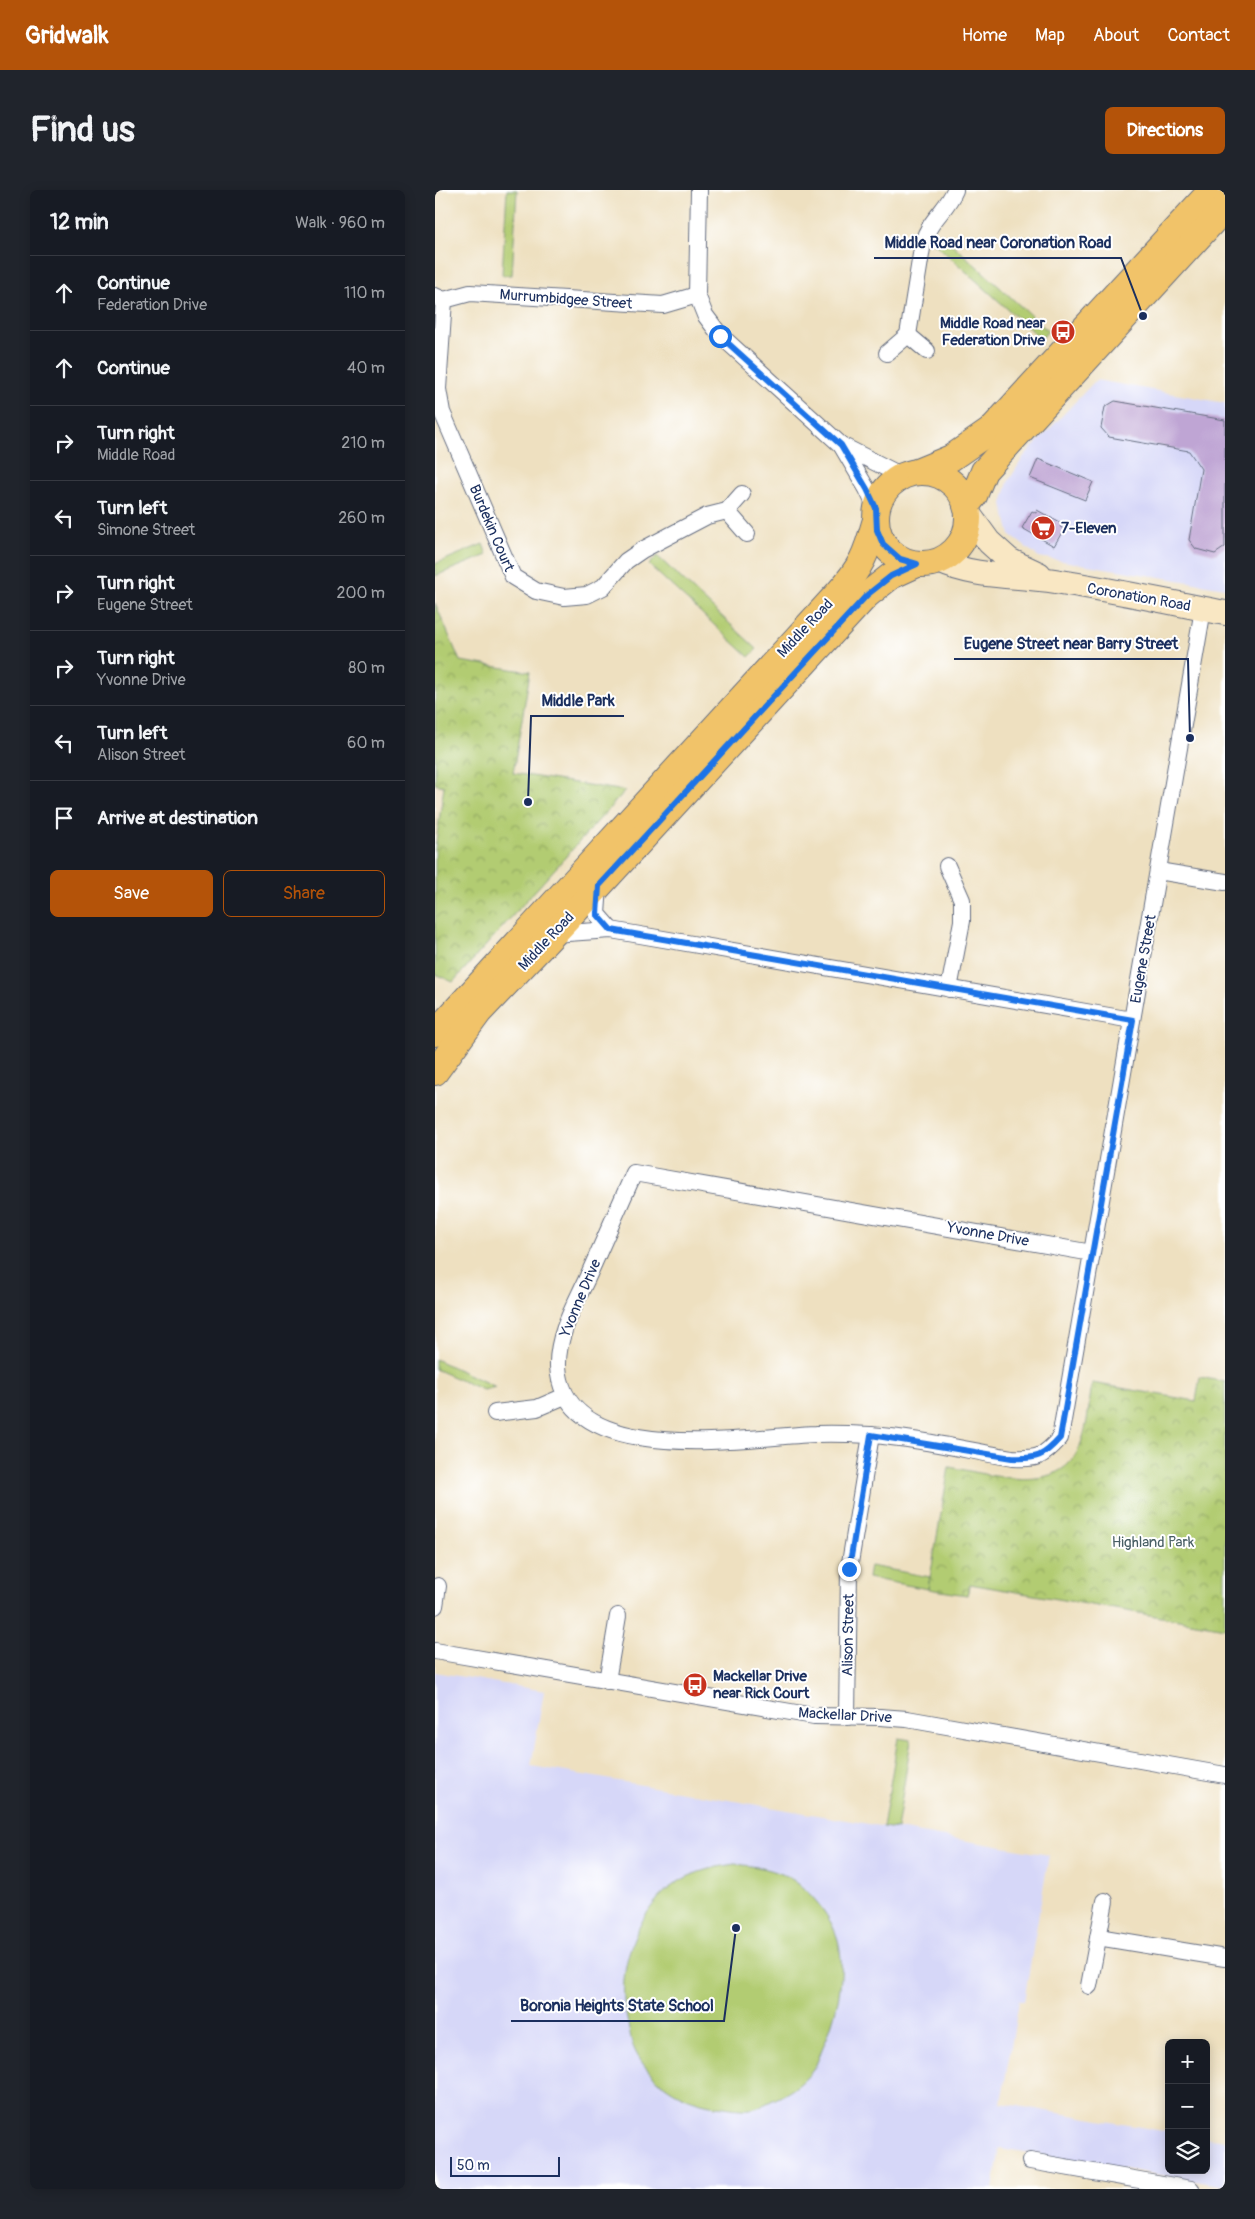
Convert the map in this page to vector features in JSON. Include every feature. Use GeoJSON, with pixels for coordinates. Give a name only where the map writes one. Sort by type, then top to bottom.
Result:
{"type":"FeatureCollection","features":[{"type":"Feature","properties":{"kind":"main road"},"geometry":{"type":"LineString","coordinates":[[910,474],[936,474],[944,478],[958,490],[967,509],[967,528],[961,542],[948,556],[928,562],[900,559],[888,549],[879,537],[876,516],[884,491],[910,474],[951,458],[990,431],[1212,190]]}},
{"type":"Feature","properties":{"kind":"main road"},"geometry":{"type":"LineString","coordinates":[[967,509],[975,496],[984,471],[1225,208]]}},
{"type":"Feature","properties":{"kind":"main road","name":"Middle Road"},"geometry":{"type":"LineString","coordinates":[[435,1033],[855,574],[867,553],[876,516]]}},
{"type":"Feature","properties":{"kind":"main road","name":"Middle Road"},"geometry":{"type":"LineString","coordinates":[[435,1072],[451,1047],[479,1012],[599,886],[867,595],[891,576],[928,562]]}},
{"type":"Feature","properties":{"kind":"street"},"geometry":{"type":"LineString","coordinates":[[699,190],[697,295],[705,315],[720,336],[841,445],[867,489],[876,516]]}},
{"type":"Feature","properties":{"kind":"street"},"geometry":{"type":"LineString","coordinates":[[887,353],[908,336],[923,242],[927,228],[950,201],[955,190]]}},
{"type":"Feature","properties":{"kind":"street","name":"Murrumbidgee Street"},"geometry":{"type":"LineString","coordinates":[[439,298],[470,293],[663,305],[697,295]]}},
{"type":"Feature","properties":{"kind":"street","name":"Burdekin Court"},"geometry":{"type":"LineString","coordinates":[[439,298],[438,390],[442,412],[513,577],[536,591],[564,597],[587,595],[603,587],[626,561],[642,550],[707,516],[727,511]]}},
{"type":"Feature","properties":{"kind":"street"},"geometry":{"type":"LineString","coordinates":[[908,336],[927,351]]}},
{"type":"Feature","properties":{"kind":"street"},"geometry":{"type":"LineString","coordinates":[[841,445],[910,474]]}},
{"type":"Feature","properties":{"kind":"street"},"geometry":{"type":"LineString","coordinates":[[742,494],[727,511],[747,534]]}},
{"type":"Feature","properties":{"kind":"street","name":"Coronation Road"},"geometry":{"type":"LineString","coordinates":[[967,509],[989,542],[1009,560],[1053,581]]}},
{"type":"Feature","properties":{"kind":"street","name":"Coronation Road"},"geometry":{"type":"LineString","coordinates":[[928,562],[1007,577],[1053,581],[1214,611]]}},
{"type":"Feature","properties":{"kind":"street","name":"Eugene Street"},"geometry":{"type":"LineString","coordinates":[[1047,1454],[1060,1438],[1158,871],[1214,611]]}},
{"type":"Feature","properties":{"kind":"street"},"geometry":{"type":"LineString","coordinates":[[947,866],[962,900],[962,920],[949,989]]}},
{"type":"Feature","properties":{"kind":"street"},"geometry":{"type":"LineString","coordinates":[[1158,871],[1225,882]]}},
{"type":"Feature","properties":{"kind":"street"},"geometry":{"type":"LineString","coordinates":[[599,886],[597,914],[611,930]]}},
{"type":"Feature","properties":{"kind":"street"},"geometry":{"type":"LineString","coordinates":[[553,934],[611,930],[1133,1020]]}},
{"type":"Feature","properties":{"kind":"street","name":"Yvonne Drive"},"geometry":{"type":"LineString","coordinates":[[1047,1454],[1031,1459],[1012,1458],[871,1435],[817,1434],[702,1442],[651,1439],[605,1429],[579,1413],[565,1396],[558,1366],[562,1335],[634,1173],[1092,1252]]}},
{"type":"Feature","properties":{"kind":"street"},"geometry":{"type":"LineString","coordinates":[[495,1413],[537,1408],[565,1396]]}},
{"type":"Feature","properties":{"kind":"street","name":"Alison Street"},"geometry":{"type":"LineString","coordinates":[[847,1717],[849,1569],[871,1435]]}},
{"type":"Feature","properties":{"kind":"street"},"geometry":{"type":"LineString","coordinates":[[435,1606],[438,1586]]}},
{"type":"Feature","properties":{"kind":"street"},"geometry":{"type":"LineString","coordinates":[[607,1681],[618,1616]]}},
{"type":"Feature","properties":{"kind":"street","name":"Mackellar Drive"},"geometry":{"type":"LineString","coordinates":[[435,1651],[814,1716],[907,1719],[1225,1775]]}},
{"type":"Feature","properties":{"kind":"street"},"geometry":{"type":"LineString","coordinates":[[1089,1986],[1105,1901]]}},
{"type":"Feature","properties":{"kind":"street"},"geometry":{"type":"LineString","coordinates":[[1098,1937],[1225,1958]]}},
{"type":"Feature","properties":{"kind":"street"},"geometry":{"type":"LineString","coordinates":[[1029,2161],[1191,2189]]}},
{"type":"Feature","properties":{"kind":"shaded area"},"geometry":{"type":"Polygon","coordinates":[[[1096,380],[1225,403],[1225,420],[1115,401],[1105,407],[1101,428],[1109,437],[1189,451],[1201,469],[1189,540],[1196,549],[1215,554],[1225,547],[1225,588],[1039,557],[1010,535],[1002,504],[1008,482],[1024,456],[1096,380]]]}},
{"type":"Feature","properties":{"kind":"shaded area"},"geometry":{"type":"Polygon","coordinates":[[[435,1672],[544,1691],[531,1766],[1049,1855],[1024,2001],[1019,2001],[1001,2103],[1165,2131],[1165,2174],[1210,2174],[1210,2139],[1225,2141],[1225,2186],[1000,2148],[993,2189],[435,2189],[435,1672]]]}},
{"type":"Feature","properties":{"kind":"green space"},"geometry":{"type":"Polygon","coordinates":[[[507,190],[517,190],[512,275],[502,275],[507,190]]]}},
{"type":"Feature","properties":{"kind":"green space"},"geometry":{"type":"Polygon","coordinates":[[[940,233],[1048,331],[1041,339],[932,241],[940,233]]]}},
{"type":"Feature","properties":{"kind":"green space"},"geometry":{"type":"Polygon","coordinates":[[[483,544],[487,555],[435,576],[435,564],[483,544]]]}},
{"type":"Feature","properties":{"kind":"green space"},"geometry":{"type":"Polygon","coordinates":[[[657,556],[757,649],[749,657],[649,565],[657,556]]]}},
{"type":"Feature","properties":{"kind":"green space"},"geometry":{"type":"Polygon","coordinates":[[[435,603],[460,661],[530,672],[513,773],[625,791],[453,982],[435,974],[435,849],[444,786],[435,784],[435,603]]]}},
{"type":"Feature","properties":{"kind":"green space"},"geometry":{"type":"Polygon","coordinates":[[[435,1359],[496,1387],[483,1390],[435,1369],[435,1359]]]}},
{"type":"Feature","properties":{"kind":"green space","name":"Highland Park"},"geometry":{"type":"Polygon","coordinates":[[[1200,1377],[1225,1382],[1225,1628],[970,1584],[967,1595],[928,1589],[949,1467],[1004,1477],[1024,1479],[1042,1477],[1058,1471],[1072,1460],[1081,1443],[1087,1421],[1092,1383],[1196,1401],[1200,1377]]]}},
{"type":"Feature","properties":{"kind":"green space"},"geometry":{"type":"Polygon","coordinates":[[[870,1566],[930,1577],[928,1589],[868,1578],[870,1566]]]}},
{"type":"Feature","properties":{"kind":"green space"},"geometry":{"type":"Polygon","coordinates":[[[898,1738],[911,1740],[897,1829],[883,1827],[898,1738]]]}},
{"type":"Feature","properties":{"kind":"green space"},"geometry":{"type":"Polygon","coordinates":[[[735,1864],[780,1873],[801,1886],[817,1902],[830,1920],[838,1940],[841,1963],[840,1988],[835,2013],[814,2068],[799,2085],[761,2106],[750,2109],[737,2109],[693,2101],[664,2085],[648,2070],[635,2050],[630,2036],[624,2000],[625,1972],[632,1944],[648,1911],[658,1898],[683,1879],[698,1872],[735,1864]]]}},
{"type":"Feature","properties":{"kind":"building"},"geometry":{"type":"Polygon","coordinates":[[[1115,401],[1225,420],[1225,547],[1215,554],[1196,549],[1189,540],[1201,469],[1189,451],[1109,437],[1101,428],[1105,407],[1115,401]]]}},
{"type":"Feature","properties":{"kind":"building"},"geometry":{"type":"Polygon","coordinates":[[[1038,459],[1093,482],[1085,500],[1030,478],[1038,459]]]}},
{"type":"Feature","properties":{"kind":"building","name":"7-Eleven"},"geometry":{"type":"Polygon","coordinates":[[[1037,510],[1062,524],[1060,527],[1064,529],[1054,546],[1022,528],[1032,511],[1036,513],[1037,510]]]}},
{"type":"Feature","properties":{"kind":"place","name":"Middle Road near Coronation Road"},"geometry":{"type":"Point","coordinates":[1143,316]}},
{"type":"Feature","properties":{"kind":"place","name":"Middle Road near Federation Drive"},"geometry":{"type":"Point","coordinates":[1063,332]}},
{"type":"Feature","properties":{"kind":"place","name":"7-Eleven"},"geometry":{"type":"Point","coordinates":[1043,528]}},
{"type":"Feature","properties":{"kind":"place","name":"Eugene Street near Barry Street"},"geometry":{"type":"Point","coordinates":[1190,738]}},
{"type":"Feature","properties":{"kind":"place","name":"Middle Park"},"geometry":{"type":"Point","coordinates":[528,802]}},
{"type":"Feature","properties":{"kind":"place","name":"Mackellar Drive near Rick Court"},"geometry":{"type":"Point","coordinates":[695,1685]}},
{"type":"Feature","properties":{"kind":"place","name":"Boronia Heights State School"},"geometry":{"type":"Point","coordinates":[736,1928]}},
{"type":"Feature","properties":{"kind":"route"},"geometry":{"type":"LineString","coordinates":[[720,336],[841,445],[876,508],[875,523],[883,544],[900,559],[917,564],[891,576],[867,595],[599,886],[597,914],[611,930],[1133,1020],[1060,1438],[1047,1454],[1031,1459],[1012,1458],[871,1435],[849,1569]]}}]}
